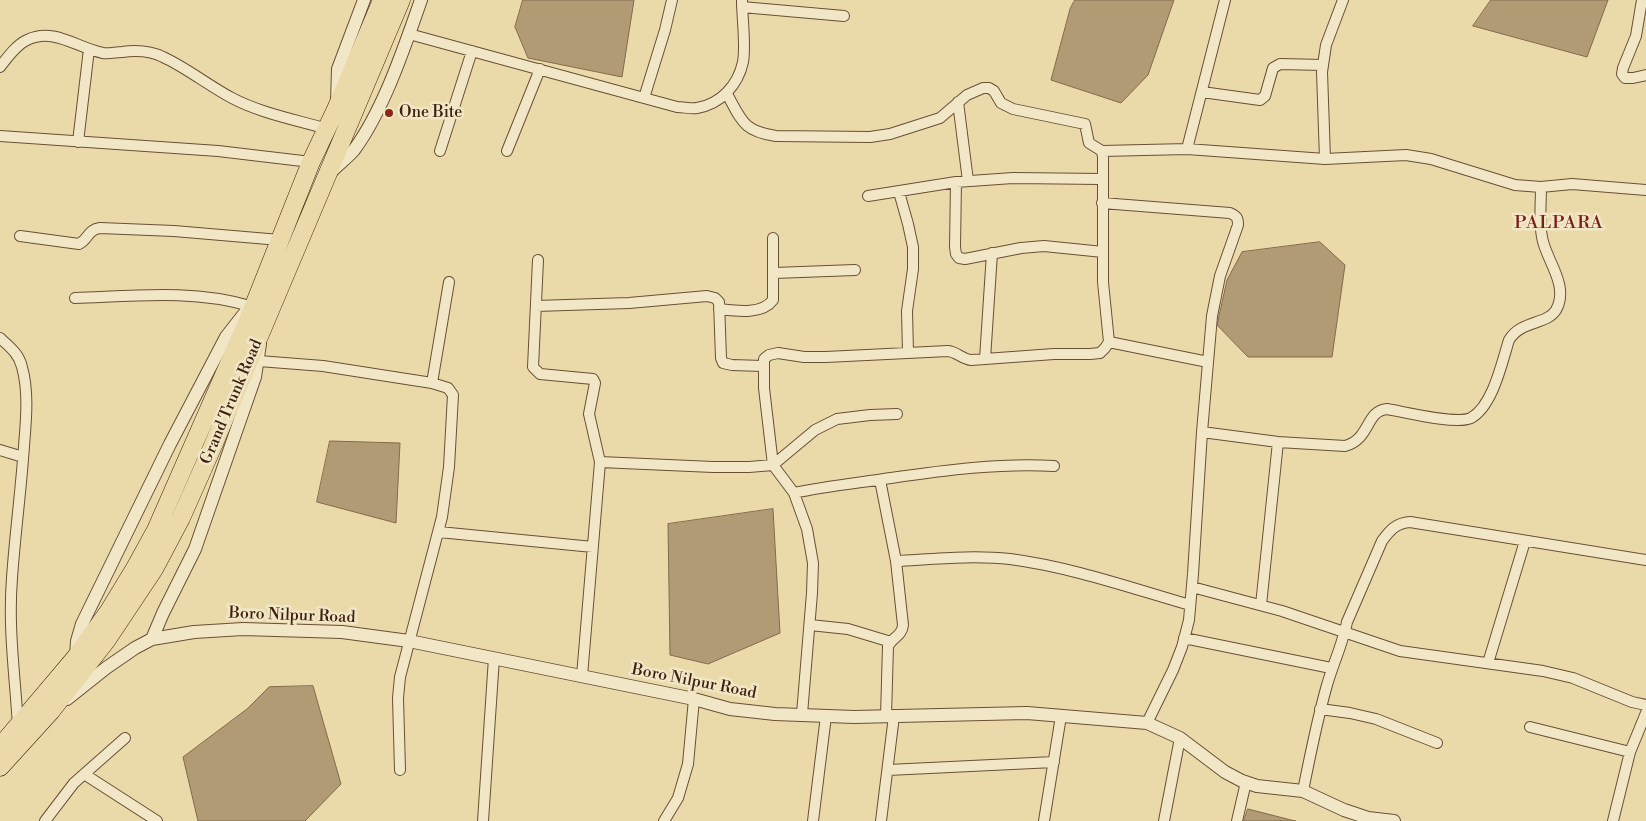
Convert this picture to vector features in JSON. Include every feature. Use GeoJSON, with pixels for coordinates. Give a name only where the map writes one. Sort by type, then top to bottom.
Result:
{"type":"FeatureCollection","features":[{"type":"Feature","properties":{"kind":"highway","name":"Grand Trunk Road"},"geometry":{"type":"LineString","coordinates":[[0,748],[76,656],[109,610],[156,530],[280,240],[311,162],[337,107],[382,0]]}},
{"type":"Feature","properties":{"kind":"highway","name":"Grand Trunk Road"},"geometry":{"type":"LineString","coordinates":[[0,767],[51,711],[106,641],[154,569],[181,518],[261,334],[401,0]]}},
{"type":"Feature","properties":{"kind":"street"},"geometry":{"type":"LineString","coordinates":[[337,107],[336,88],[338,70],[364,0]]}},
{"type":"Feature","properties":{"kind":"street"},"geometry":{"type":"LineString","coordinates":[[326,177],[353,151],[366,130],[383,96],[421,0]]}},
{"type":"Feature","properties":{"kind":"street"},"geometry":{"type":"LineString","coordinates":[[644,98],[665,30],[672,0]]}},
{"type":"Feature","properties":{"kind":"street"},"geometry":{"type":"LineString","coordinates":[[1187,149],[1225,0]]}},
{"type":"Feature","properties":{"kind":"street"},"geometry":{"type":"LineString","coordinates":[[1325,159],[1322,104],[1323,65],[1326,45],[1343,0]]}},
{"type":"Feature","properties":{"kind":"street"},"geometry":{"type":"LineString","coordinates":[[1642,0],[1636,36],[1622,74],[1626,78],[1646,75]]}},
{"type":"Feature","properties":{"kind":"street"},"geometry":{"type":"LineString","coordinates":[[409,34],[677,107],[696,108],[711,103],[727,94],[739,75],[743,60],[742,4],[844,16]]}},
{"type":"Feature","properties":{"kind":"street"},"geometry":{"type":"LineString","coordinates":[[0,67],[14,50],[26,40],[43,35],[61,37],[89,49],[105,53],[134,50],[148,52],[163,57],[234,99],[327,129]]}},
{"type":"Feature","properties":{"kind":"street"},"geometry":{"type":"LineString","coordinates":[[78,142],[89,49]]}},
{"type":"Feature","properties":{"kind":"street"},"geometry":{"type":"LineString","coordinates":[[440,151],[472,51]]}},
{"type":"Feature","properties":{"kind":"street"},"geometry":{"type":"LineString","coordinates":[[1202,92],[1260,100],[1266,96],[1275,66],[1323,65]]}},
{"type":"Feature","properties":{"kind":"street"},"geometry":{"type":"LineString","coordinates":[[507,151],[540,69]]}},
{"type":"Feature","properties":{"kind":"street"},"geometry":{"type":"LineString","coordinates":[[727,94],[741,120],[750,129],[761,134],[776,136],[870,138],[890,134],[940,118],[967,95],[983,88],[989,88],[994,91],[1005,106],[1085,124],[1089,143],[1102,151],[1187,149],[1325,159],[1406,155],[1431,159],[1515,185],[1541,187],[1572,184],[1646,190]]}},
{"type":"Feature","properties":{"kind":"street"},"geometry":{"type":"LineString","coordinates":[[958,102],[968,181]]}},
{"type":"Feature","properties":{"kind":"street"},"geometry":{"type":"LineString","coordinates":[[0,136],[218,151],[311,162]]}},
{"type":"Feature","properties":{"kind":"street"},"geometry":{"type":"LineString","coordinates":[[802,714],[813,563],[807,529],[794,493],[773,465],[767,421],[764,359],[769,355],[778,354],[826,357],[948,350],[954,351],[966,359],[1100,353],[1109,342],[1103,282],[1102,151]]}},
{"type":"Feature","properties":{"kind":"street"},"geometry":{"type":"LineString","coordinates":[[868,196],[968,181],[1014,178],[1102,179]]}},
{"type":"Feature","properties":{"kind":"street"},"geometry":{"type":"LineString","coordinates":[[956,182],[956,254],[959,258],[965,259],[1021,248],[1044,246],[1102,252]]}},
{"type":"Feature","properties":{"kind":"street"},"geometry":{"type":"LineString","coordinates":[[1202,432],[1278,442],[1345,446],[1355,444],[1362,436],[1373,415],[1379,410],[1387,408],[1456,421],[1469,419],[1479,411],[1490,395],[1509,340],[1514,332],[1550,316],[1556,310],[1560,298],[1559,283],[1541,237],[1541,187]]}},
{"type":"Feature","properties":{"kind":"street"},"geometry":{"type":"LineString","coordinates":[[898,192],[913,247],[913,269],[907,320],[908,353]]}},
{"type":"Feature","properties":{"kind":"street"},"geometry":{"type":"LineString","coordinates":[[1102,203],[1230,213],[1236,215],[1238,219],[1238,225],[1220,276],[1212,316],[1190,606],[1184,638],[1173,670],[1147,723]]}},
{"type":"Feature","properties":{"kind":"street"},"geometry":{"type":"LineString","coordinates":[[20,236],[79,244],[84,242],[89,232],[100,228],[174,231],[280,240]]}},
{"type":"Feature","properties":{"kind":"street"},"geometry":{"type":"LineString","coordinates":[[719,309],[737,311],[769,306],[773,300],[773,238]]}},
{"type":"Feature","properties":{"kind":"street"},"geometry":{"type":"LineString","coordinates":[[984,359],[992,253]]}},
{"type":"Feature","properties":{"kind":"street"},"geometry":{"type":"LineString","coordinates":[[538,260],[534,367],[536,372],[540,374],[584,377],[593,379],[595,383],[589,414],[600,462],[582,676]]}},
{"type":"Feature","properties":{"kind":"street"},"geometry":{"type":"LineString","coordinates":[[774,273],[855,270]]}},
{"type":"Feature","properties":{"kind":"street"},"geometry":{"type":"LineString","coordinates":[[432,382],[450,282]]}},
{"type":"Feature","properties":{"kind":"street"},"geometry":{"type":"LineString","coordinates":[[75,298],[178,295],[254,301]]}},
{"type":"Feature","properties":{"kind":"street"},"geometry":{"type":"LineString","coordinates":[[536,306],[629,303],[707,296],[715,298],[719,309],[721,358],[723,363],[763,366]]}},
{"type":"Feature","properties":{"kind":"street"},"geometry":{"type":"LineString","coordinates":[[76,656],[77,641],[82,624],[170,444],[226,337],[254,301]]}},
{"type":"Feature","properties":{"kind":"street"},"geometry":{"type":"LineString","coordinates":[[152,639],[195,548],[255,377],[259,361],[261,334]]}},
{"type":"Feature","properties":{"kind":"street"},"geometry":{"type":"LineString","coordinates":[[0,338],[15,351],[22,366],[26,386],[26,427],[12,579],[10,636],[18,727]]}},
{"type":"Feature","properties":{"kind":"street"},"geometry":{"type":"LineString","coordinates":[[1109,342],[1208,362]]}},
{"type":"Feature","properties":{"kind":"street"},"geometry":{"type":"LineString","coordinates":[[259,361],[323,366],[432,382],[448,388],[453,395],[450,467],[439,532],[400,677],[398,698],[400,770]]}},
{"type":"Feature","properties":{"kind":"street"},"geometry":{"type":"LineString","coordinates":[[600,462],[713,467],[773,465],[815,430],[837,420],[870,415],[897,414]]}},
{"type":"Feature","properties":{"kind":"street"},"geometry":{"type":"LineString","coordinates":[[1261,605],[1278,442]]}},
{"type":"Feature","properties":{"kind":"street"},"geometry":{"type":"LineString","coordinates":[[0,450],[23,457]]}},
{"type":"Feature","properties":{"kind":"street"},"geometry":{"type":"LineString","coordinates":[[794,493],[828,485],[880,480],[962,468],[1019,465],[1054,466]]}},
{"type":"Feature","properties":{"kind":"street"},"geometry":{"type":"LineString","coordinates":[[880,480],[896,561],[902,631],[891,642],[888,651],[890,716],[888,770],[881,821]]}},
{"type":"Feature","properties":{"kind":"street"},"geometry":{"type":"LineString","coordinates":[[1303,792],[1320,709],[1331,668],[1347,622],[1382,541],[1390,530],[1400,523],[1410,522],[1646,560]]}},
{"type":"Feature","properties":{"kind":"street"},"geometry":{"type":"LineString","coordinates":[[439,532],[593,547]]}},
{"type":"Feature","properties":{"kind":"street"},"geometry":{"type":"LineString","coordinates":[[1488,663],[1525,541]]}},
{"type":"Feature","properties":{"kind":"street"},"geometry":{"type":"LineString","coordinates":[[896,561],[970,556],[1010,559],[1081,574],[1190,606]]}},
{"type":"Feature","properties":{"kind":"street"},"geometry":{"type":"LineString","coordinates":[[1192,587],[1261,605],[1400,651],[1488,663],[1573,678],[1637,704],[1646,705]]}},
{"type":"Feature","properties":{"kind":"street"},"geometry":{"type":"LineString","coordinates":[[810,624],[848,629],[891,642]]}},
{"type":"Feature","properties":{"kind":"street","name":"Boro Nilpur Road"},"geometry":{"type":"LineString","coordinates":[[51,711],[106,668],[152,639],[194,632],[243,629],[342,632],[409,641],[582,676],[730,709],[775,714],[854,717],[1017,713],[1147,723],[1180,738],[1225,772],[1246,782],[1257,786],[1303,792],[1368,818],[1394,821]]}},
{"type":"Feature","properties":{"kind":"street"},"geometry":{"type":"LineString","coordinates":[[1184,638],[1331,668]]}},
{"type":"Feature","properties":{"kind":"street"},"geometry":{"type":"LineString","coordinates":[[483,821],[494,658]]}},
{"type":"Feature","properties":{"kind":"street"},"geometry":{"type":"LineString","coordinates":[[664,821],[678,798],[688,764],[694,700]]}},
{"type":"Feature","properties":{"kind":"street"},"geometry":{"type":"LineString","coordinates":[[1320,709],[1350,712],[1376,718],[1437,744]]}},
{"type":"Feature","properties":{"kind":"street"},"geometry":{"type":"LineString","coordinates":[[1613,821],[1630,752],[1646,712]]}},
{"type":"Feature","properties":{"kind":"street"},"geometry":{"type":"LineString","coordinates":[[813,821],[826,716]]}},
{"type":"Feature","properties":{"kind":"street"},"geometry":{"type":"LineString","coordinates":[[1044,821],[1062,716]]}},
{"type":"Feature","properties":{"kind":"street"},"geometry":{"type":"LineString","coordinates":[[1530,727],[1630,752]]}},
{"type":"Feature","properties":{"kind":"street"},"geometry":{"type":"LineString","coordinates":[[45,821],[62,797],[84,774],[125,738]]}},
{"type":"Feature","properties":{"kind":"street"},"geometry":{"type":"LineString","coordinates":[[1164,821],[1180,738]]}},
{"type":"Feature","properties":{"kind":"street"},"geometry":{"type":"LineString","coordinates":[[888,770],[1054,762]]}},
{"type":"Feature","properties":{"kind":"street"},"geometry":{"type":"LineString","coordinates":[[84,774],[157,821]]}},
{"type":"Feature","properties":{"kind":"street"},"geometry":{"type":"LineString","coordinates":[[1237,821],[1246,782]]}},
{"type":"Feature","properties":{"kind":"shaded area"},"geometry":{"type":"Polygon","coordinates":[[[523,0],[634,0],[622,77],[528,58],[515,27],[523,0]]]}},
{"type":"Feature","properties":{"kind":"shaded area"},"geometry":{"type":"Polygon","coordinates":[[[1075,0],[1174,0],[1148,75],[1121,103],[1051,80],[1070,9],[1075,0]]]}},
{"type":"Feature","properties":{"kind":"shaded area"},"geometry":{"type":"Polygon","coordinates":[[[1491,0],[1608,0],[1587,57],[1473,26],[1491,0]]]}},
{"type":"Feature","properties":{"kind":"shaded area"},"geometry":{"type":"Polygon","coordinates":[[[1320,242],[1345,265],[1332,357],[1248,357],[1217,325],[1227,280],[1242,252],[1320,242]]]}},
{"type":"Feature","properties":{"kind":"shaded area"},"geometry":{"type":"Polygon","coordinates":[[[330,441],[400,443],[396,523],[317,502],[330,441]]]}},
{"type":"Feature","properties":{"kind":"shaded area"},"geometry":{"type":"Polygon","coordinates":[[[773,509],[780,633],[708,664],[670,655],[668,524],[773,509]]]}},
{"type":"Feature","properties":{"kind":"shaded area"},"geometry":{"type":"Polygon","coordinates":[[[313,686],[341,784],[305,821],[198,821],[183,757],[247,709],[269,687],[313,686]]]}},
{"type":"Feature","properties":{"kind":"shaded area"},"geometry":{"type":"Polygon","coordinates":[[[1248,809],[1295,821],[1244,821],[1248,809]]]}},
{"type":"Feature","properties":{"kind":"place","name":"One Bite"},"geometry":{"type":"Point","coordinates":[389,113]}},
{"type":"Feature","properties":{"kind":"district","name":"PALPARA"},"geometry":{"type":"Point","coordinates":[1559,224]}}]}
